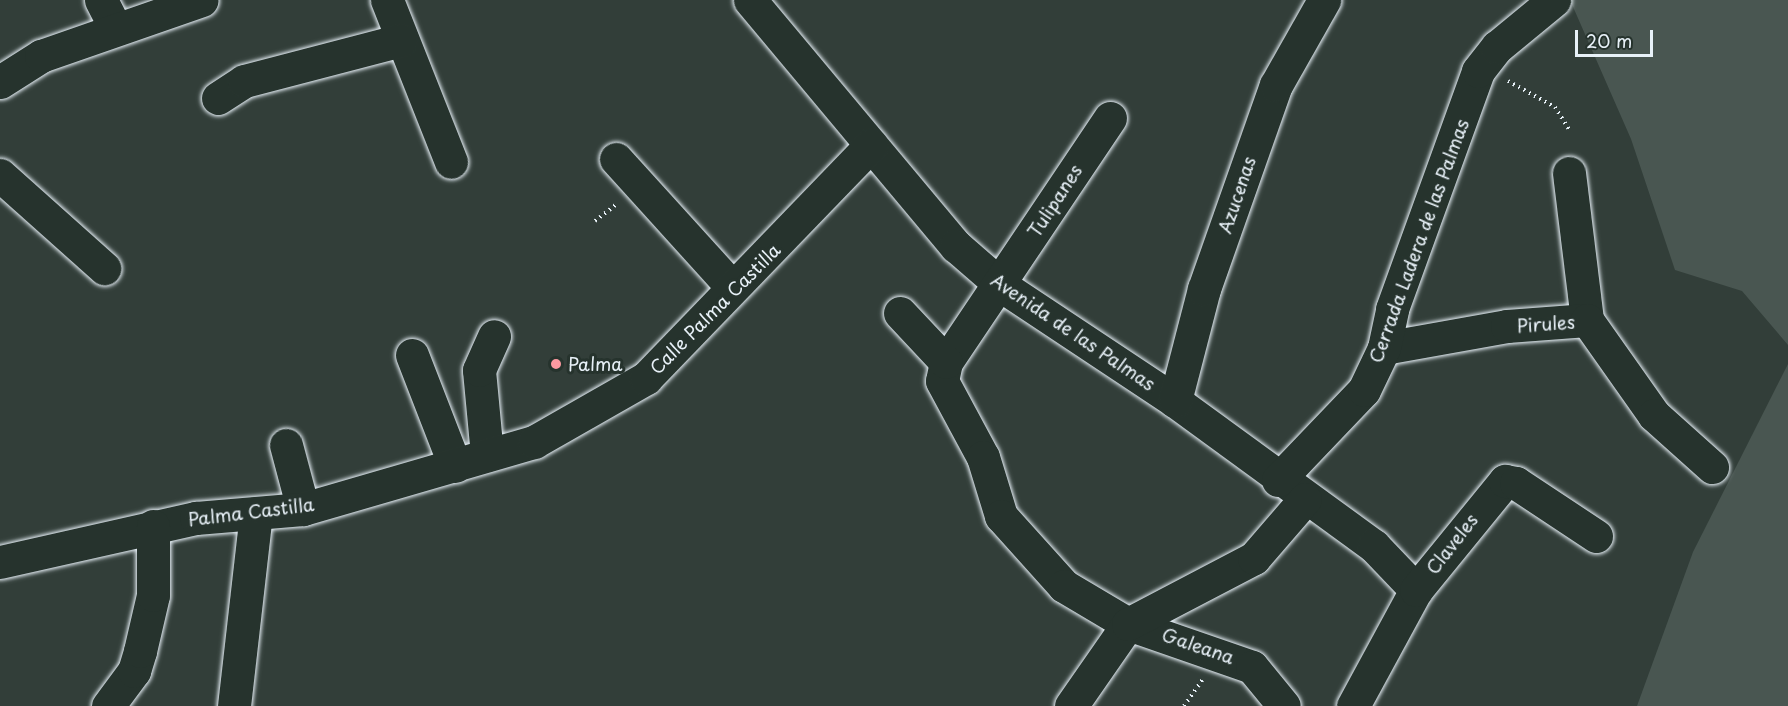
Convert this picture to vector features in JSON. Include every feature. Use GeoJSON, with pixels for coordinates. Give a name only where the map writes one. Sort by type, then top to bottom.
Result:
{"type":"FeatureCollection","features":[{"type":"Feature","properties":{"kind":"street"},"geometry":{"type":"LineString","coordinates":[[0,82],[107,13],[202,0]]}},
{"type":"Feature","properties":{"kind":"street"},"geometry":{"type":"LineString","coordinates":[[387,0],[451,162]]}},
{"type":"Feature","properties":{"kind":"street","name":"Avenida de las Palmas"},"geometry":{"type":"LineString","coordinates":[[750,0],[956,246],[1002,286],[1175,401],[1278,480],[1374,546],[1416,590]]}},
{"type":"Feature","properties":{"kind":"street","name":"Azucenas"},"geometry":{"type":"LineString","coordinates":[[1175,401],[1204,289],[1276,85],[1324,0]]}},
{"type":"Feature","properties":{"kind":"street","name":"Cerrada Ladera de las Palmas"},"geometry":{"type":"LineString","coordinates":[[1278,480],[1349,411],[1384,348],[1392,309],[1480,68],[1497,47],[1554,0]]}},
{"type":"Feature","properties":{"kind":"street"},"geometry":{"type":"LineString","coordinates":[[218,98],[244,81],[401,40]]}},
{"type":"Feature","properties":{"kind":"street","name":"Tulipanes"},"geometry":{"type":"LineString","coordinates":[[946,362],[1002,286],[1110,117]]}},
{"type":"Feature","properties":{"kind":"street","name":"Calle Palma Castilla"},"geometry":{"type":"LineString","coordinates":[[534,442],[646,378],[871,146]]}},
{"type":"Feature","properties":{"kind":"street"},"geometry":{"type":"LineString","coordinates":[[616,159],[732,287]]}},
{"type":"Feature","properties":{"kind":"street"},"geometry":{"type":"LineString","coordinates":[[1569,173],[1587,320]]}},
{"type":"Feature","properties":{"kind":"street"},"geometry":{"type":"LineString","coordinates":[[0,176],[104,268]]}},
{"type":"Feature","properties":{"kind":"street"},"geometry":{"type":"LineString","coordinates":[[900,313],[946,362]]}},
{"type":"Feature","properties":{"kind":"street","name":"Pirules"},"geometry":{"type":"LineString","coordinates":[[1384,348],[1508,326],[1587,320],[1654,415],[1712,467]]}},
{"type":"Feature","properties":{"kind":"street"},"geometry":{"type":"LineString","coordinates":[[487,455],[479,370],[494,336]]}},
{"type":"Feature","properties":{"kind":"street"},"geometry":{"type":"LineString","coordinates":[[412,356],[455,466]]}},
{"type":"Feature","properties":{"kind":"street","name":"Galeana"},"geometry":{"type":"LineString","coordinates":[[946,362],[942,381],[947,398],[982,457],[1001,516],[1064,586],[1128,624],[1220,651],[1252,667],[1269,681],[1284,706]]}},
{"type":"Feature","properties":{"kind":"street","name":"Palma Castilla"},"geometry":{"type":"LineString","coordinates":[[0,562],[153,526],[303,509],[534,442]]}},
{"type":"Feature","properties":{"kind":"street"},"geometry":{"type":"LineString","coordinates":[[286,445],[303,509]]}},
{"type":"Feature","properties":{"kind":"street","name":"Claveles"},"geometry":{"type":"LineString","coordinates":[[1353,706],[1416,590],[1505,481],[1516,483],[1596,536]]}},
{"type":"Feature","properties":{"kind":"street"},"geometry":{"type":"LineString","coordinates":[[1071,706],[1128,624],[1254,558],[1305,499]]}},
{"type":"Feature","properties":{"kind":"street"},"geometry":{"type":"LineString","coordinates":[[234,706],[256,513]]}},
{"type":"Feature","properties":{"kind":"street"},"geometry":{"type":"LineString","coordinates":[[108,706],[134,671],[140,651],[153,595],[153,526]]}},
{"type":"Feature","properties":{"kind":"path"},"geometry":{"type":"LineString","coordinates":[[1480,68],[1555,107],[1570,131]]}},
{"type":"Feature","properties":{"kind":"shaded area"},"geometry":{"type":"Polygon","coordinates":[[[1570,0],[1788,0],[1788,345],[1742,291],[1675,270],[1631,139],[1570,0]]]}},
{"type":"Feature","properties":{"kind":"shaded area"},"geometry":{"type":"Polygon","coordinates":[[[1788,364],[1788,706],[1637,706],[1693,552],[1788,364]]]}},
{"type":"Feature","properties":{"kind":"place","name":"Palma"},"geometry":{"type":"Point","coordinates":[556,364]}}]}
